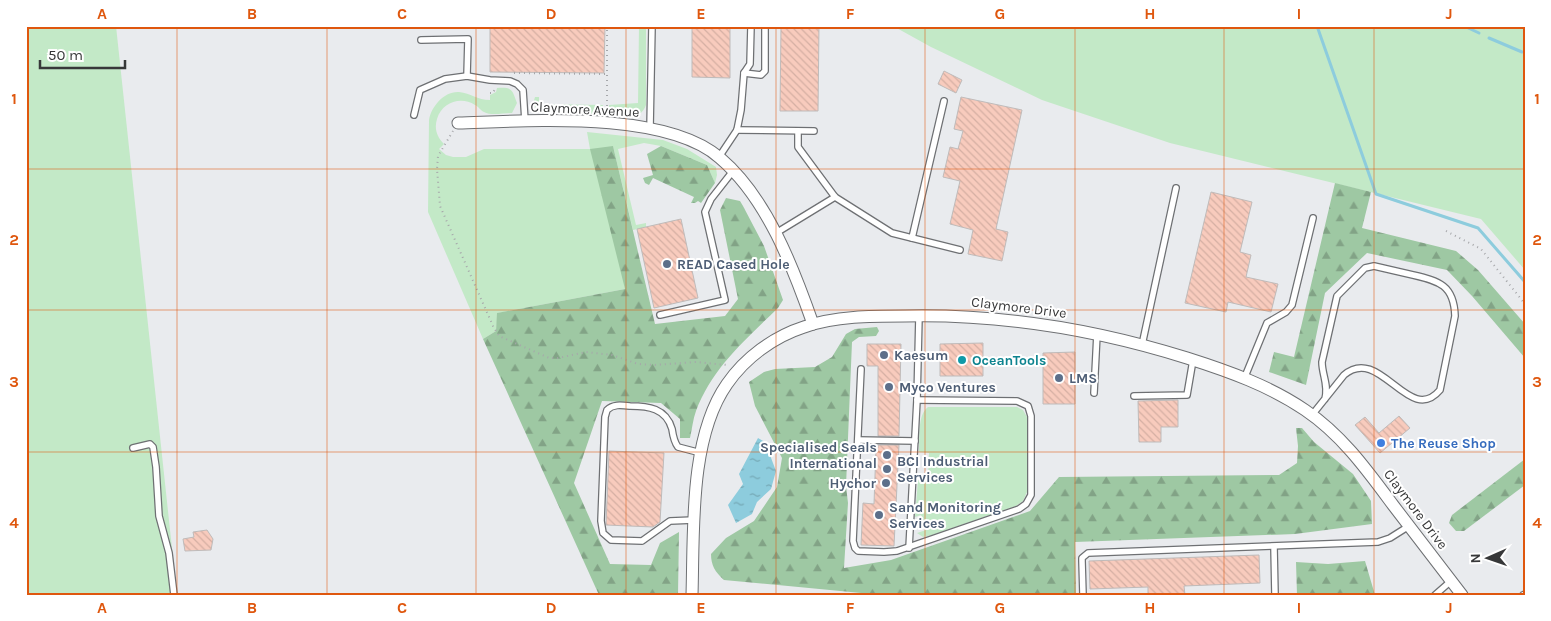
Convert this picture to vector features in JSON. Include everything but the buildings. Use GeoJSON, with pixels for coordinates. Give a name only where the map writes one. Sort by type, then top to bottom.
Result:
{"type":"FeatureCollection","features":[{"type":"Feature","properties":{"kind":"street","name":"Claymore Avenue"},"geometry":{"type":"LineString","coordinates":[[458,123],[525,121],[606,123],[650,128],[683,137],[702,145],[719,157],[733,171],[759,203],[776,233],[795,274],[813,324]]}},
{"type":"Feature","properties":{"kind":"street","name":"Claymore Drive"},"geometry":{"type":"LineString","coordinates":[[692,595],[694,520],[701,454],[714,406],[724,388],[739,370],[770,343],[791,332],[813,324],[860,317],[919,316],[960,316],[1012,320],[1097,334],[1142,344],[1193,360],[1278,394],[1312,415],[1351,450],[1462,595]]}},
{"type":"Feature","properties":{"kind":"lane"},"geometry":{"type":"LineString","coordinates":[[650,128],[652,26]]}},
{"type":"Feature","properties":{"kind":"lane"},"geometry":{"type":"LineString","coordinates":[[719,157],[737,130],[741,110],[744,73],[750,64],[751,26]]}},
{"type":"Feature","properties":{"kind":"lane"},"geometry":{"type":"LineString","coordinates":[[744,73],[761,75],[765,71],[765,26]]}},
{"type":"Feature","properties":{"kind":"lane"},"geometry":{"type":"LineString","coordinates":[[421,40],[468,39],[467,76]]}},
{"type":"Feature","properties":{"kind":"lane"},"geometry":{"type":"LineString","coordinates":[[414,115],[420,90],[445,79],[467,76],[510,80],[517,84],[524,90],[525,121]]}},
{"type":"Feature","properties":{"kind":"lane"},"geometry":{"type":"LineString","coordinates":[[912,238],[944,101]]}},
{"type":"Feature","properties":{"kind":"lane"},"geometry":{"type":"LineString","coordinates":[[737,130],[814,131]]}},
{"type":"Feature","properties":{"kind":"lane"},"geometry":{"type":"LineString","coordinates":[[798,131],[798,148],[835,197],[892,233],[960,250]]}},
{"type":"Feature","properties":{"kind":"lane"},"geometry":{"type":"LineString","coordinates":[[660,315],[725,300],[705,212],[711,199],[733,171]]}},
{"type":"Feature","properties":{"kind":"lane"},"geometry":{"type":"LineString","coordinates":[[1142,344],[1176,188]]}},
{"type":"Feature","properties":{"kind":"lane"},"geometry":{"type":"LineString","coordinates":[[776,233],[835,197]]}},
{"type":"Feature","properties":{"kind":"lane"},"geometry":{"type":"LineString","coordinates":[[1244,379],[1267,324],[1286,312],[1292,305],[1313,218]]}},
{"type":"Feature","properties":{"kind":"lane"},"geometry":{"type":"LineString","coordinates":[[1312,415],[1325,399],[1344,375],[1358,368],[1375,371],[1417,400],[1426,400],[1434,397],[1440,390],[1455,316],[1455,304],[1451,294],[1444,285],[1435,280],[1374,266],[1365,268],[1340,291],[1335,301],[1322,362],[1328,391],[1325,399]]}},
{"type":"Feature","properties":{"kind":"lane"},"geometry":{"type":"LineString","coordinates":[[909,548],[917,400],[919,316]]}},
{"type":"Feature","properties":{"kind":"lane"},"geometry":{"type":"LineString","coordinates":[[1094,393],[1097,334]]}},
{"type":"Feature","properties":{"kind":"lane"},"geometry":{"type":"LineString","coordinates":[[1134,396],[1187,395],[1193,360]]}},
{"type":"Feature","properties":{"kind":"lane"},"geometry":{"type":"LineString","coordinates":[[861,370],[853,541],[855,548],[861,551],[889,552],[909,548],[1020,509],[1029,500],[1032,490],[1032,416],[1025,403],[1018,401],[917,400]]}},
{"type":"Feature","properties":{"kind":"lane"},"geometry":{"type":"LineString","coordinates":[[694,520],[677,519],[670,521],[642,541],[611,540],[603,533],[601,521],[605,417],[607,410],[616,405],[653,408],[662,413],[668,421],[678,448],[701,454]]}},
{"type":"Feature","properties":{"kind":"lane"},"geometry":{"type":"LineString","coordinates":[[858,440],[915,441]]}},
{"type":"Feature","properties":{"kind":"lane"},"geometry":{"type":"LineString","coordinates":[[133,448],[150,444],[155,452],[159,516],[169,553],[174,595]]}},
{"type":"Feature","properties":{"kind":"lane"},"geometry":{"type":"LineString","coordinates":[[1083,595],[1082,558],[1088,553],[1378,542],[1390,538],[1409,525]]}},
{"type":"Feature","properties":{"kind":"lane"},"geometry":{"type":"LineString","coordinates":[[1274,547],[1276,595]]}},
{"type":"Feature","properties":{"kind":"lane"},"geometry":{"type":"LineString","coordinates":[[1435,595],[1451,581]]}},
{"type":"Feature","properties":{"kind":"path"},"geometry":{"type":"LineString","coordinates":[[606,123],[607,26]]}},
{"type":"Feature","properties":{"kind":"path"},"geometry":{"type":"LineString","coordinates":[[514,73],[607,74]]}},
{"type":"Feature","properties":{"kind":"path"},"geometry":{"type":"LineString","coordinates":[[490,93],[493,93],[495,90],[495,80]]}},
{"type":"Feature","properties":{"kind":"path"},"geometry":{"type":"LineString","coordinates":[[458,123],[438,156],[437,169],[440,206],[499,336],[549,358],[586,352],[612,355],[638,364],[654,365],[696,362],[728,364],[739,370]]}},
{"type":"Feature","properties":{"kind":"path"},"geometry":{"type":"LineString","coordinates":[[1446,231],[1481,249],[1525,304]]}},
{"type":"Feature","properties":{"kind":"green space"},"geometry":{"type":"Polygon","coordinates":[[[26,26],[116,26],[177,595],[26,595],[26,26]]]}},
{"type":"Feature","properties":{"kind":"green space"},"geometry":{"type":"Polygon","coordinates":[[[639,26],[646,26],[646,105],[640,114],[635,116],[609,114],[609,105],[638,103],[639,26]]]}},
{"type":"Feature","properties":{"kind":"green space"},"geometry":{"type":"Polygon","coordinates":[[[893,26],[1525,26],[1525,270],[1481,219],[1170,143],[1042,100],[931,47],[893,26]]]}},
{"type":"Feature","properties":{"kind":"green space"},"geometry":{"type":"Polygon","coordinates":[[[497,88],[506,88],[513,92],[517,103],[512,113],[487,113],[470,102],[458,101],[443,108],[439,113],[436,129],[438,136],[444,144],[439,149],[446,155],[466,157],[484,149],[590,149],[587,132],[663,140],[687,149],[716,167],[717,175],[715,183],[707,165],[661,146],[644,143],[618,149],[636,225],[646,223],[646,227],[633,230],[613,146],[625,289],[498,313],[496,331],[483,339],[428,212],[429,120],[435,105],[448,94],[459,92],[490,100],[490,95],[496,92],[497,88]]]}},
{"type":"Feature","properties":{"kind":"green space"},"geometry":{"type":"Polygon","coordinates":[[[535,97],[539,97],[539,104],[603,105],[603,114],[538,111],[533,104],[535,97]]]}},
{"type":"Feature","properties":{"kind":"green space"},"geometry":{"type":"Polygon","coordinates":[[[613,146],[655,324],[725,316],[738,299],[720,210],[726,198],[740,201],[743,206],[764,246],[783,300],[778,308],[731,355],[711,381],[696,411],[690,438],[680,438],[680,419],[661,403],[602,401],[574,483],[610,564],[651,565],[660,543],[679,532],[678,595],[599,595],[483,339],[496,331],[497,313],[625,289],[590,149],[613,146]]]}},
{"type":"Feature","properties":{"kind":"green space"},"geometry":{"type":"Polygon","coordinates":[[[661,146],[707,165],[715,183],[701,203],[698,201],[691,203],[694,197],[653,178],[649,185],[645,183],[643,178],[653,175],[647,154],[661,146]]]}},
{"type":"Feature","properties":{"kind":"green space"},"geometry":{"type":"Polygon","coordinates":[[[1335,183],[1371,192],[1362,228],[1456,251],[1478,270],[1525,324],[1525,358],[1447,270],[1367,253],[1325,293],[1306,385],[1269,372],[1274,352],[1294,357],[1335,183]]]}},
{"type":"Feature","properties":{"kind":"green space"},"geometry":{"type":"Polygon","coordinates":[[[877,327],[879,331],[876,336],[859,337],[852,342],[846,486],[848,503],[844,568],[891,560],[1030,511],[1059,477],[1279,475],[1297,463],[1296,428],[1302,428],[1314,442],[1353,474],[1371,501],[1372,524],[1295,534],[1075,542],[1076,595],[882,595],[724,580],[714,568],[711,554],[726,538],[754,521],[777,487],[782,458],[755,406],[749,382],[764,372],[775,369],[815,367],[832,357],[846,334],[855,329],[877,327]]]}},
{"type":"Feature","properties":{"kind":"green space"},"geometry":{"type":"Polygon","coordinates":[[[928,407],[1017,407],[1023,410],[1027,417],[1027,492],[1023,501],[1016,506],[932,535],[923,537],[917,533],[926,530],[921,515],[915,517],[918,480],[928,480],[929,453],[919,452],[919,434],[922,416],[928,407]]]}},
{"type":"Feature","properties":{"kind":"green space"},"geometry":{"type":"Polygon","coordinates":[[[1525,459],[1525,485],[1464,531],[1456,531],[1449,523],[1452,515],[1525,459]]]}},
{"type":"Feature","properties":{"kind":"green space"},"geometry":{"type":"Polygon","coordinates":[[[1365,561],[1375,595],[1297,595],[1296,562],[1328,564],[1365,561]]]}},
{"type":"Feature","properties":{"kind":"water"},"geometry":{"type":"Polygon","coordinates":[[[758,438],[765,442],[776,471],[771,489],[757,502],[752,514],[736,523],[728,505],[743,484],[739,474],[758,438]]]}},
{"type":"Feature","properties":{"kind":"waterway"},"geometry":{"type":"LineString","coordinates":[[1317,26],[1376,194],[1478,228],[1525,282]]}},
{"type":"Feature","properties":{"kind":"waterway"},"geometry":{"type":"LineString","coordinates":[[1464,26],[1479,33]]}},
{"type":"Feature","properties":{"kind":"waterway"},"geometry":{"type":"LineString","coordinates":[[1489,38],[1522,52]]}},
{"type":"Feature","properties":{"kind":"place","name":"READ Cased Hole"},"geometry":{"type":"Point","coordinates":[667,264]}},
{"type":"Feature","properties":{"kind":"place","name":"Kaesum"},"geometry":{"type":"Point","coordinates":[884,355]}},
{"type":"Feature","properties":{"kind":"place","name":"OceanTools"},"geometry":{"type":"Point","coordinates":[962,360]}},
{"type":"Feature","properties":{"kind":"place","name":"LMS"},"geometry":{"type":"Point","coordinates":[1059,378]}},
{"type":"Feature","properties":{"kind":"place","name":"Myco Ventures"},"geometry":{"type":"Point","coordinates":[889,387]}},
{"type":"Feature","properties":{"kind":"place","name":"The Reuse Shop"},"geometry":{"type":"Point","coordinates":[1381,443]}},
{"type":"Feature","properties":{"kind":"place","name":"Specialised Seals International"},"geometry":{"type":"Point","coordinates":[887,455]}},
{"type":"Feature","properties":{"kind":"place","name":"BCI Industrial Services"},"geometry":{"type":"Point","coordinates":[887,469]}},
{"type":"Feature","properties":{"kind":"place","name":"Hychor"},"geometry":{"type":"Point","coordinates":[886,483]}},
{"type":"Feature","properties":{"kind":"place","name":"Sand Monitoring Services"},"geometry":{"type":"Point","coordinates":[879,515]}}]}
